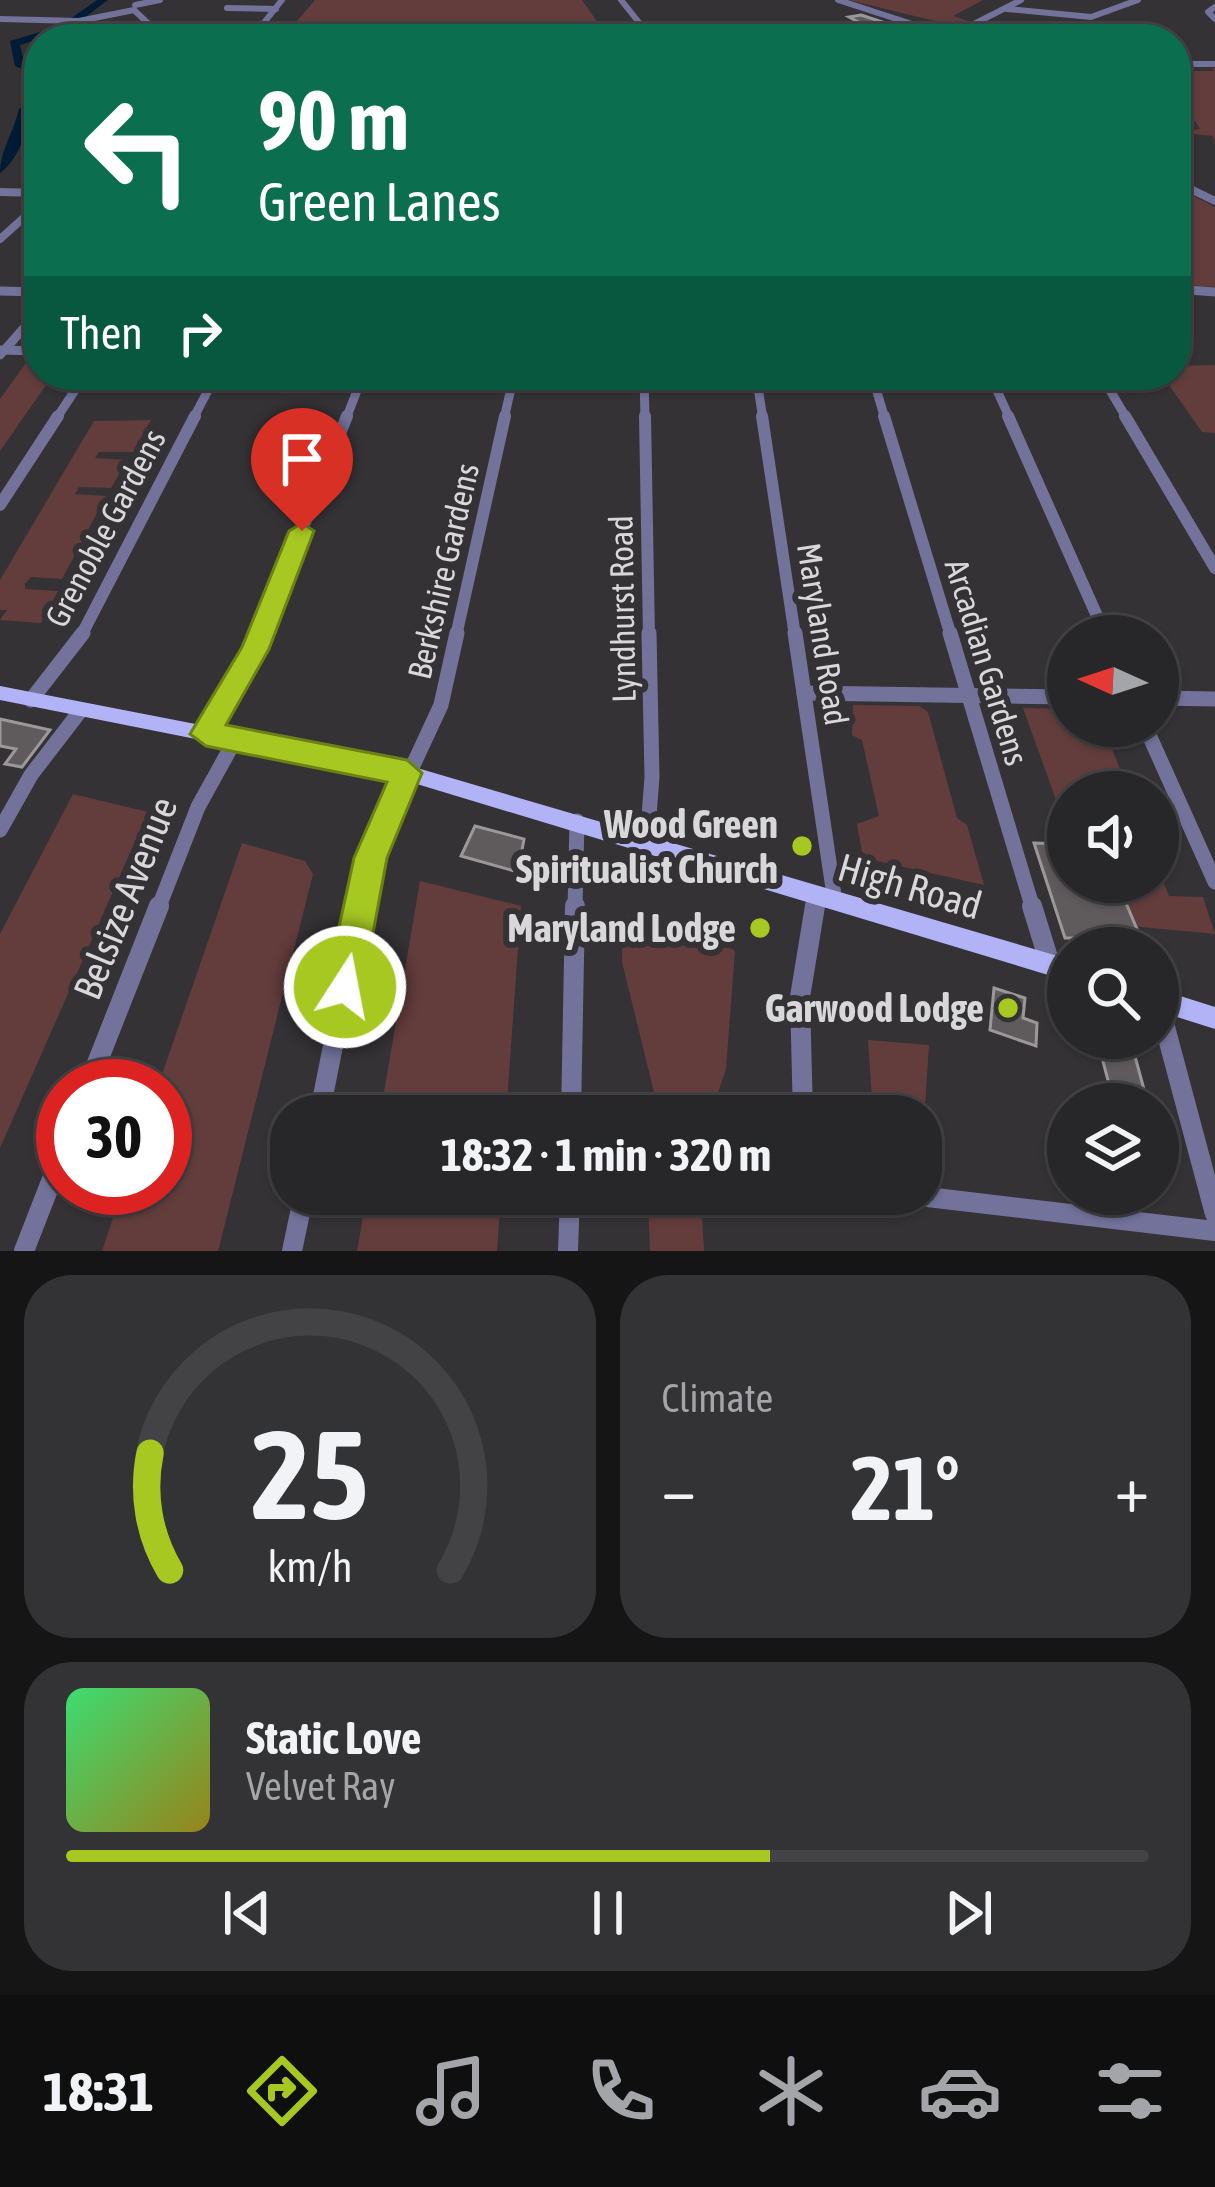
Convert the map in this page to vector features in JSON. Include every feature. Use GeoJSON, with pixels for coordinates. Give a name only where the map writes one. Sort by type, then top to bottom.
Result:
{"type":"FeatureCollection","features":[{"type":"Feature","properties":{"kind":"main road","name":"High Road"},"geometry":{"type":"LineString","coordinates":[[0,693],[407,773],[1047,963]]}},
{"type":"Feature","properties":{"kind":"main road"},"geometry":{"type":"LineString","coordinates":[[1179,1007],[1215,1018]]}},
{"type":"Feature","properties":{"kind":"street"},"geometry":{"type":"LineString","coordinates":[[125,0],[149,24]]}},
{"type":"Feature","properties":{"kind":"street"},"geometry":{"type":"LineString","coordinates":[[0,21],[79,20],[160,0]]}},
{"type":"Feature","properties":{"kind":"street"},"geometry":{"type":"LineString","coordinates":[[264,24],[282,0]]}},
{"type":"Feature","properties":{"kind":"street"},"geometry":{"type":"LineString","coordinates":[[622,0],[640,24]]}},
{"type":"Feature","properties":{"kind":"street"},"geometry":{"type":"LineString","coordinates":[[838,0],[922,24]]}},
{"type":"Feature","properties":{"kind":"street"},"geometry":{"type":"LineString","coordinates":[[975,24],[1021,0]]}},
{"type":"Feature","properties":{"kind":"street"},"geometry":{"type":"LineString","coordinates":[[1007,10],[1069,18],[1110,15],[1138,0]]}},
{"type":"Feature","properties":{"kind":"street"},"geometry":{"type":"LineString","coordinates":[[1215,7],[1208,11],[1215,19]]}},
{"type":"Feature","properties":{"kind":"street"},"geometry":{"type":"LineString","coordinates":[[227,8],[276,9]]}},
{"type":"Feature","properties":{"kind":"street"},"geometry":{"type":"LineString","coordinates":[[1069,18],[1075,24]]}},
{"type":"Feature","properties":{"kind":"street"},"geometry":{"type":"LineString","coordinates":[[0,239],[24,217]]}},
{"type":"Feature","properties":{"kind":"street"},"geometry":{"type":"LineString","coordinates":[[1,352],[24,327]]}},
{"type":"Feature","properties":{"kind":"street"},"geometry":{"type":"LineString","coordinates":[[0,506],[75,390]]}},
{"type":"Feature","properties":{"kind":"street","name":"Grenoble Gardens"},"geometry":{"type":"LineString","coordinates":[[31,700],[80,638],[208,390]]}},
{"type":"Feature","properties":{"kind":"street"},"geometry":{"type":"LineString","coordinates":[[206,734],[255,649],[357,390]]}},
{"type":"Feature","properties":{"kind":"street","name":"Berkshire Gardens"},"geometry":{"type":"LineString","coordinates":[[323,1095],[370,858],[441,705],[511,390]]}},
{"type":"Feature","properties":{"kind":"street","name":"Lyndhurst Road"},"geometry":{"type":"LineString","coordinates":[[644,390],[652,799],[647,842]]}},
{"type":"Feature","properties":{"kind":"street","name":"Maryland Road"},"geometry":{"type":"LineString","coordinates":[[758,390],[804,692],[826,899],[800,997],[802,1095]]}},
{"type":"Feature","properties":{"kind":"street","name":"Arcadian Gardens"},"geometry":{"type":"LineString","coordinates":[[877,390],[1047,931]]}},
{"type":"Feature","properties":{"kind":"street"},"geometry":{"type":"LineString","coordinates":[[997,390],[1097,615]]}},
{"type":"Feature","properties":{"kind":"street"},"geometry":{"type":"LineString","coordinates":[[1110,390],[1215,568]]}},
{"type":"Feature","properties":{"kind":"street"},"geometry":{"type":"LineString","coordinates":[[804,692],[1047,697]]}},
{"type":"Feature","properties":{"kind":"street"},"geometry":{"type":"LineString","coordinates":[[1179,698],[1215,699]]}},
{"type":"Feature","properties":{"kind":"street"},"geometry":{"type":"LineString","coordinates":[[0,830],[31,775],[81,710]]}},
{"type":"Feature","properties":{"kind":"street","name":"Belsize Avenue"},"geometry":{"type":"LineString","coordinates":[[99,1059],[198,807],[235,740]]}},
{"type":"Feature","properties":{"kind":"street"},"geometry":{"type":"LineString","coordinates":[[1154,747],[1215,882]]}},
{"type":"Feature","properties":{"kind":"street"},"geometry":{"type":"LineString","coordinates":[[572,1095],[577,821]]}},
{"type":"Feature","properties":{"kind":"street"},"geometry":{"type":"LineString","coordinates":[[1174,1059],[1215,1214]]}},
{"type":"Feature","properties":{"kind":"street"},"geometry":{"type":"LineString","coordinates":[[942,1199],[1215,1231]]}},
{"type":"Feature","properties":{"kind":"street"},"geometry":{"type":"LineString","coordinates":[[24,1251],[38,1215]]}},
{"type":"Feature","properties":{"kind":"street"},"geometry":{"type":"LineString","coordinates":[[292,1251],[300,1215]]}},
{"type":"Feature","properties":{"kind":"street"},"geometry":{"type":"LineString","coordinates":[[568,1251],[569,1215]]}},
{"type":"Feature","properties":{"kind":"shaded area"},"geometry":{"type":"Polygon","coordinates":[[[315,0],[582,0],[598,23],[588,24],[295,24],[315,0]]]}},
{"type":"Feature","properties":{"kind":"shaded area"},"geometry":{"type":"Polygon","coordinates":[[[849,0],[983,0],[953,16],[971,22],[947,24],[849,0]]]}},
{"type":"Feature","properties":{"kind":"shaded area"},"geometry":{"type":"Polygon","coordinates":[[[1212,68],[1215,68],[1215,144],[1213,136],[1191,134],[1200,129],[1191,120],[1191,71],[1214,71],[1212,68]]]}},
{"type":"Feature","properties":{"kind":"shaded area"},"geometry":{"type":"Polygon","coordinates":[[[1191,195],[1215,207],[1215,287],[1191,285],[1191,195]]]}},
{"type":"Feature","properties":{"kind":"shaded area"},"geometry":{"type":"Polygon","coordinates":[[[1215,365],[1215,433],[1202,432],[1173,390],[1191,390],[1191,366],[1215,365]]]}},
{"type":"Feature","properties":{"kind":"shaded area"},"geometry":{"type":"Polygon","coordinates":[[[24,366],[24,390],[43,390],[0,451],[0,399],[24,366]]]}},
{"type":"Feature","properties":{"kind":"shaded area"},"geometry":{"type":"Polygon","coordinates":[[[151,420],[133,452],[99,452],[95,458],[127,460],[111,488],[79,487],[75,494],[106,496],[62,579],[31,577],[25,584],[25,589],[58,591],[41,623],[0,620],[7,610],[0,610],[0,580],[94,421],[151,420]]]}},
{"type":"Feature","properties":{"kind":"shaded area"},"geometry":{"type":"Polygon","coordinates":[[[853,705],[919,706],[928,712],[957,818],[967,825],[984,885],[863,858],[857,824],[879,816],[862,740],[852,735],[853,705]]]}},
{"type":"Feature","properties":{"kind":"shaded area"},"geometry":{"type":"Polygon","coordinates":[[[1023,708],[1047,709],[1047,747],[1111,747],[1121,771],[1047,771],[1047,775],[1023,708]]]}},
{"type":"Feature","properties":{"kind":"shaded area"},"geometry":{"type":"Polygon","coordinates":[[[73,794],[148,812],[0,1148],[0,934],[73,794]]]}},
{"type":"Feature","properties":{"kind":"shaded area"},"geometry":{"type":"Polygon","coordinates":[[[242,843],[305,861],[313,874],[218,1251],[102,1251],[114,1215],[192,1215],[192,1059],[167,1059],[242,843]]]}},
{"type":"Feature","properties":{"kind":"shaded area"},"geometry":{"type":"Polygon","coordinates":[[[420,881],[521,906],[508,1095],[384,1095],[420,881]]]}},
{"type":"Feature","properties":{"kind":"shaded area"},"geometry":{"type":"Polygon","coordinates":[[[1179,896],[1203,897],[1215,934],[1179,927],[1130,926],[1122,903],[1179,903],[1179,896]]]}},
{"type":"Feature","properties":{"kind":"shaded area"},"geometry":{"type":"Polygon","coordinates":[[[623,916],[685,923],[735,951],[726,1069],[717,1095],[654,1092],[622,962],[623,916]]]}},
{"type":"Feature","properties":{"kind":"shaded area"},"geometry":{"type":"Polygon","coordinates":[[[868,1040],[929,1045],[926,1095],[872,1095],[868,1040]]]}},
{"type":"Feature","properties":{"kind":"shaded area"},"geometry":{"type":"Polygon","coordinates":[[[363,1215],[500,1215],[497,1251],[357,1251],[363,1215]]]}},
{"type":"Feature","properties":{"kind":"shaded area"},"geometry":{"type":"Polygon","coordinates":[[[648,1215],[702,1215],[704,1251],[650,1251],[648,1215]]]}},
{"type":"Feature","properties":{"kind":"building"},"geometry":{"type":"Polygon","coordinates":[[[861,15],[888,24],[862,24],[849,17],[861,15]]]}},
{"type":"Feature","properties":{"kind":"building"},"geometry":{"type":"Polygon","coordinates":[[[0,719],[50,730],[22,767],[5,764],[16,749],[0,746],[0,719]]]}},
{"type":"Feature","properties":{"kind":"building"},"geometry":{"type":"Polygon","coordinates":[[[475,826],[524,839],[518,872],[461,856],[475,826]]]}},
{"type":"Feature","properties":{"kind":"building"},"geometry":{"type":"Polygon","coordinates":[[[1034,843],[1047,843],[1047,883],[1034,843]]]}},
{"type":"Feature","properties":{"kind":"building"},"geometry":{"type":"Polygon","coordinates":[[[1054,903],[1126,903],[1136,927],[1061,927],[1054,903]]]}},
{"type":"Feature","properties":{"kind":"building","name":"Garwood Lodge"},"geometry":{"type":"Polygon","coordinates":[[[994,988],[1025,998],[1023,1018],[1037,1023],[1036,1046],[990,1030],[994,988]]]}},
{"type":"Feature","properties":{"kind":"building"},"geometry":{"type":"Polygon","coordinates":[[[1102,1059],[1136,1059],[1142,1083],[1109,1083],[1102,1059]]]}},
{"type":"Feature","properties":{"kind":"waterway"},"geometry":{"type":"LineString","coordinates":[[70,24],[103,0]]}},
{"type":"Feature","properties":{"kind":"waterway"},"geometry":{"type":"LineString","coordinates":[[24,40],[14,43],[19,64],[24,66]]}},
{"type":"Feature","properties":{"kind":"waterway"},"geometry":{"type":"LineString","coordinates":[[0,169],[20,134],[24,114]]}},
{"type":"Feature","properties":{"kind":"place","name":"Wood Green Spiritualist Church"},"geometry":{"type":"Point","coordinates":[802,846]}},
{"type":"Feature","properties":{"kind":"place","name":"Maryland Lodge"},"geometry":{"type":"Point","coordinates":[760,928]}},
{"type":"Feature","properties":{"kind":"place","name":"Garwood Lodge"},"geometry":{"type":"Point","coordinates":[1008,1008]}},
{"type":"Feature","properties":{"kind":"route"},"geometry":{"type":"LineString","coordinates":[[302,531],[255,649],[206,734],[407,773],[370,858],[345,987]]}}]}
